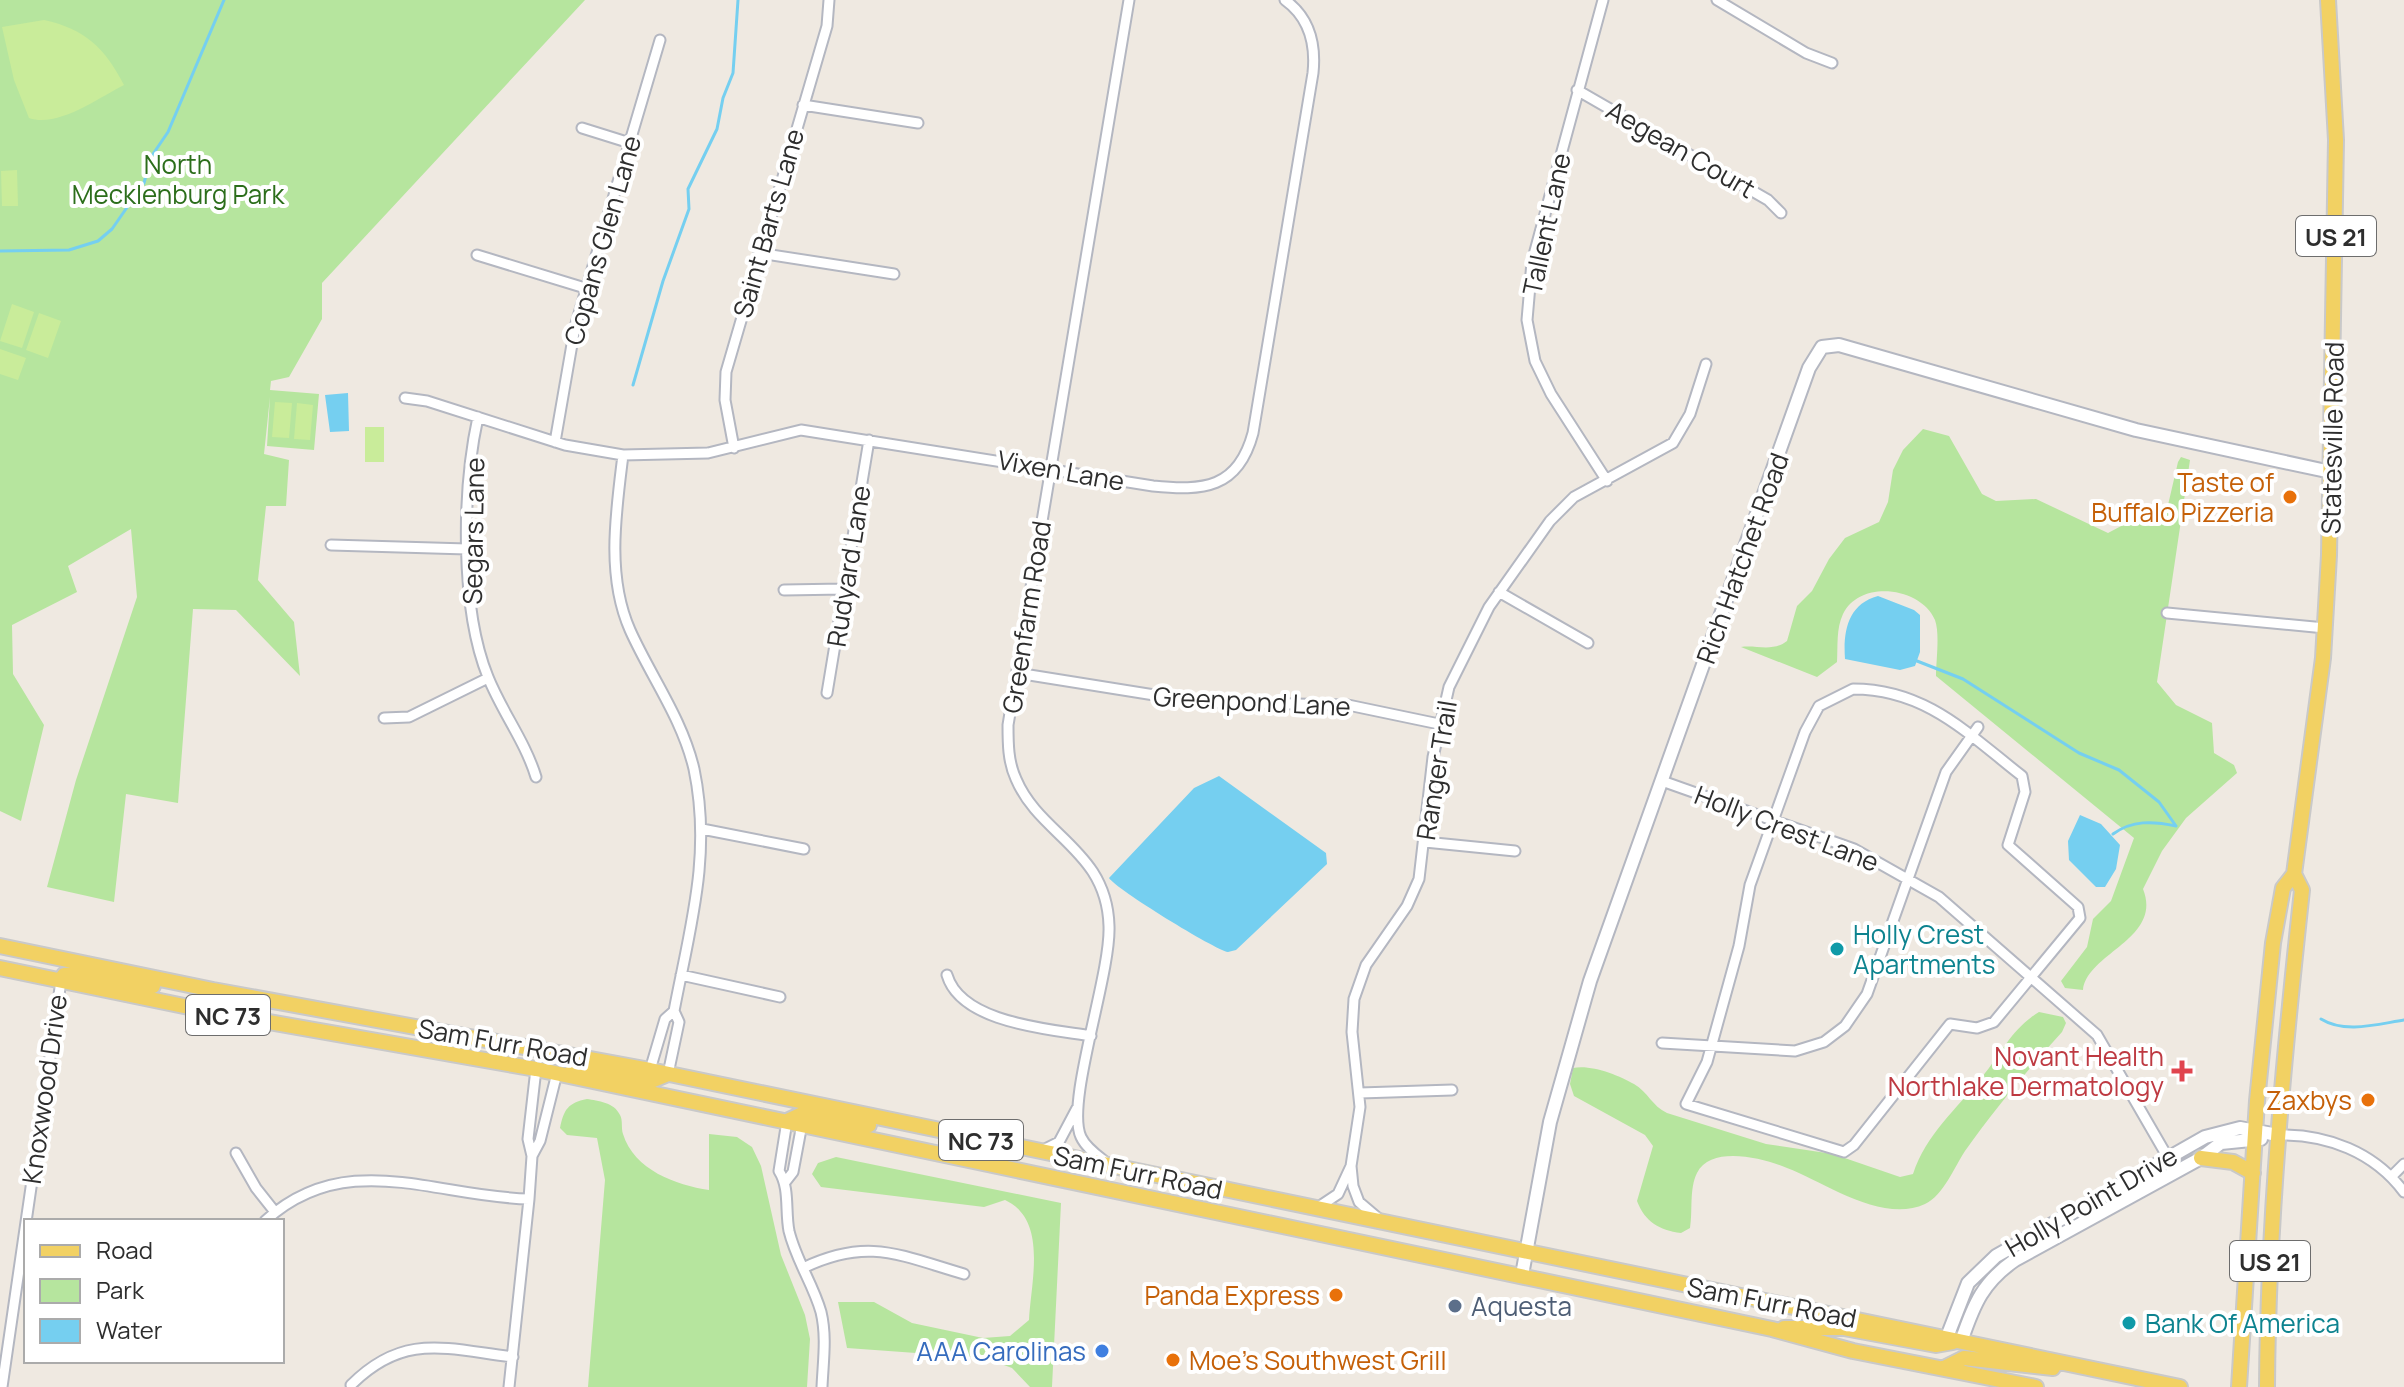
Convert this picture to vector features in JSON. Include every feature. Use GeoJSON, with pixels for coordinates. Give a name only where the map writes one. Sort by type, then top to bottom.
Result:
{"type":"FeatureCollection","features":[{"type":"Feature","properties":{"kind":"main road","name":"Statesville Road"},"geometry":{"type":"LineString","coordinates":[[2239,1387],[2273,943],[2283,888],[2294,874],[2325,628],[2331,472],[2336,140],[2328,0]]}},
{"type":"Feature","properties":{"kind":"main road","name":"Statesville Road"},"geometry":{"type":"LineString","coordinates":[[2267,1387],[2278,1135],[2302,890],[2294,874]]}},
{"type":"Feature","properties":{"kind":"main road","name":"Sam Furr Road"},"geometry":{"type":"LineString","coordinates":[[0,946],[213,990],[650,1070],[2180,1387]]}},
{"type":"Feature","properties":{"kind":"main road","name":"Sam Furr Road"},"geometry":{"type":"LineString","coordinates":[[0,968],[223,1014],[557,1073],[1522,1275],[1772,1329],[1853,1351],[2036,1387]]}},
{"type":"Feature","properties":{"kind":"main road"},"geometry":{"type":"LineString","coordinates":[[61,981],[64,975],[77,974],[131,984],[213,990]]}},
{"type":"Feature","properties":{"kind":"main road"},"geometry":{"type":"LineString","coordinates":[[462,1055],[571,1067],[651,1081],[668,1074]]}},
{"type":"Feature","properties":{"kind":"main road"},"geometry":{"type":"LineString","coordinates":[[787,1121],[809,1115],[976,1139]]}},
{"type":"Feature","properties":{"kind":"main road"},"geometry":{"type":"LineString","coordinates":[[2201,1158],[2233,1162],[2253,1173]]}},
{"type":"Feature","properties":{"kind":"main road"},"geometry":{"type":"LineString","coordinates":[[1772,1329],[1844,1328],[1936,1345],[1954,1338]]}},
{"type":"Feature","properties":{"kind":"main road"},"geometry":{"type":"LineString","coordinates":[[1944,1368],[1956,1361],[1972,1359],[2128,1376]]}},
{"type":"Feature","properties":{"kind":"street","name":"Saint Barts Lane"},"geometry":{"type":"LineString","coordinates":[[734,448],[724,387],[759,253],[827,26],[829,0]]}},
{"type":"Feature","properties":{"kind":"street","name":"Greenfarm Road"},"geometry":{"type":"LineString","coordinates":[[1038,1152],[1059,1142],[1077,1108],[1109,941],[1109,916],[1102,890],[1087,862],[1032,803],[1015,778],[1008,725],[1129,0]]}},
{"type":"Feature","properties":{"kind":"street","name":"Vixen Lane"},"geometry":{"type":"LineString","coordinates":[[405,398],[555,442],[623,455],[677,456],[734,448],[801,430],[1153,486],[1197,489],[1228,477],[1244,458],[1261,390],[1314,58],[1310,31],[1297,10],[1285,0]]}},
{"type":"Feature","properties":{"kind":"street","name":"Tallent Lane"},"geometry":{"type":"LineString","coordinates":[[1603,0],[1532,262],[1527,320],[1535,361],[1551,394],[1607,481]]}},
{"type":"Feature","properties":{"kind":"street"},"geometry":{"type":"LineString","coordinates":[[1717,0],[1806,53],[1832,63]]}},
{"type":"Feature","properties":{"kind":"street","name":"Copans Glen Lane"},"geometry":{"type":"LineString","coordinates":[[555,442],[569,353],[585,288],[660,40]]}},
{"type":"Feature","properties":{"kind":"street","name":"Aegean Court"},"geometry":{"type":"LineString","coordinates":[[1577,90],[1768,200],[1781,213]]}},
{"type":"Feature","properties":{"kind":"street"},"geometry":{"type":"LineString","coordinates":[[803,105],[918,123]]}},
{"type":"Feature","properties":{"kind":"street"},"geometry":{"type":"LineString","coordinates":[[582,128],[630,143]]}},
{"type":"Feature","properties":{"kind":"street"},"geometry":{"type":"LineString","coordinates":[[759,253],[894,274]]}},
{"type":"Feature","properties":{"kind":"street"},"geometry":{"type":"LineString","coordinates":[[477,255],[585,288]]}},
{"type":"Feature","properties":{"kind":"street","name":"Rich Hatchet Road"},"geometry":{"type":"LineString","coordinates":[[1522,1275],[1550,1122],[1612,916],[1809,368],[1822,347],[1839,345],[2168,438],[2331,472]]}},
{"type":"Feature","properties":{"kind":"street","name":"Ranger Trail"},"geometry":{"type":"LineString","coordinates":[[1315,1209],[1338,1194],[1351,1166],[1360,1093],[1352,1032],[1354,999],[1374,952],[1412,896],[1425,842],[1439,724],[1459,663],[1499,592],[1560,508],[1673,443],[1690,414],[1706,364]]}},
{"type":"Feature","properties":{"kind":"street","name":"Segars Lane"},"geometry":{"type":"LineString","coordinates":[[478,417],[467,549],[470,608],[488,678],[536,777]]}},
{"type":"Feature","properties":{"kind":"street","name":"Rudyard Lane"},"geometry":{"type":"LineString","coordinates":[[827,693],[869,440]]}},
{"type":"Feature","properties":{"kind":"street"},"geometry":{"type":"LineString","coordinates":[[623,455],[615,567],[617,592],[631,632],[668,700],[685,742],[698,792],[702,829],[700,883],[674,1011],[679,1022],[668,1074]]}},
{"type":"Feature","properties":{"kind":"street"},"geometry":{"type":"LineString","coordinates":[[331,545],[467,549]]}},
{"type":"Feature","properties":{"kind":"street"},"geometry":{"type":"LineString","coordinates":[[784,590],[843,589]]}},
{"type":"Feature","properties":{"kind":"street"},"geometry":{"type":"LineString","coordinates":[[1499,592],[1588,643]]}},
{"type":"Feature","properties":{"kind":"street"},"geometry":{"type":"LineString","coordinates":[[2167,613],[2325,628]]}},
{"type":"Feature","properties":{"kind":"street","name":"Greenpond Lane"},"geometry":{"type":"LineString","coordinates":[[1017,673],[1198,702],[1348,705],[1439,724]]}},
{"type":"Feature","properties":{"kind":"street"},"geometry":{"type":"LineString","coordinates":[[384,718],[409,717],[488,678]]}},
{"type":"Feature","properties":{"kind":"street"},"geometry":{"type":"LineString","coordinates":[[1868,689],[1917,699],[1971,737],[2025,781],[2025,792],[2008,845],[2080,912],[2078,924],[1988,1025],[1970,1028],[1950,1024],[1849,1151],[1686,1104],[1712,1046],[1736,960],[1750,885],[1812,717],[1819,706],[1839,693],[1868,689]]}},
{"type":"Feature","properties":{"kind":"street"},"geometry":{"type":"LineString","coordinates":[[1662,1043],[1795,1051],[1815,1046],[1839,1032],[1867,994],[1946,772],[1978,727]]}},
{"type":"Feature","properties":{"kind":"street","name":"Holly Crest Lane"},"geometry":{"type":"LineString","coordinates":[[1662,781],[1854,849],[1939,897],[2097,1035],[2167,1156]]}},
{"type":"Feature","properties":{"kind":"street"},"geometry":{"type":"LineString","coordinates":[[702,829],[804,849]]}},
{"type":"Feature","properties":{"kind":"street"},"geometry":{"type":"LineString","coordinates":[[1425,842],[1515,851]]}},
{"type":"Feature","properties":{"kind":"street"},"geometry":{"type":"LineString","coordinates":[[681,975],[780,997]]}},
{"type":"Feature","properties":{"kind":"street"},"geometry":{"type":"LineString","coordinates":[[947,975],[958,995],[990,1015],[1091,1036]]}},
{"type":"Feature","properties":{"kind":"street","name":"Knoxwood Drive"},"geometry":{"type":"LineString","coordinates":[[26,1219],[61,981]]}},
{"type":"Feature","properties":{"kind":"street"},"geometry":{"type":"LineString","coordinates":[[650,1070],[665,1019],[674,1011]]}},
{"type":"Feature","properties":{"kind":"street"},"geometry":{"type":"LineString","coordinates":[[509,1387],[529,1199],[532,1156],[528,1139],[536,1069]]}},
{"type":"Feature","properties":{"kind":"street"},"geometry":{"type":"LineString","coordinates":[[532,1156],[540,1141],[557,1073]]}},
{"type":"Feature","properties":{"kind":"street"},"geometry":{"type":"LineString","coordinates":[[1360,1093],[1452,1090]]}},
{"type":"Feature","properties":{"kind":"street","name":"Greenfarm Road"},"geometry":{"type":"LineString","coordinates":[[1077,1108],[1081,1138],[1112,1167]]}},
{"type":"Feature","properties":{"kind":"street"},"geometry":{"type":"LineString","coordinates":[[787,1121],[779,1171],[786,1181],[789,1228],[822,1316],[825,1346],[822,1387]]}},
{"type":"Feature","properties":{"kind":"street"},"geometry":{"type":"LineString","coordinates":[[786,1181],[793,1172],[802,1124]]}},
{"type":"Feature","properties":{"kind":"street","name":"Holly Point Drive"},"geometry":{"type":"LineString","coordinates":[[1954,1338],[1968,1283],[1996,1256],[2167,1156],[2221,1131],[2298,1135],[2337,1143],[2366,1157],[2392,1176],[2404,1192]]}},
{"type":"Feature","properties":{"kind":"street","name":"Holly Point Drive"},"geometry":{"type":"LineString","coordinates":[[1954,1338],[1986,1283],[2015,1260],[2201,1158],[2221,1143],[2256,1134]]}},
{"type":"Feature","properties":{"kind":"street"},"geometry":{"type":"LineString","coordinates":[[236,1153],[256,1188],[275,1212]]}},
{"type":"Feature","properties":{"kind":"street"},"geometry":{"type":"LineString","coordinates":[[2073,1229],[2160,1169],[2168,1161],[2167,1156]]}},
{"type":"Feature","properties":{"kind":"street"},"geometry":{"type":"LineString","coordinates":[[2392,1176],[2404,1164]]}},
{"type":"Feature","properties":{"kind":"street","name":"Ranger Trail"},"geometry":{"type":"LineString","coordinates":[[1351,1166],[1359,1202],[1384,1223]]}},
{"type":"Feature","properties":{"kind":"street"},"geometry":{"type":"LineString","coordinates":[[267,1219],[317,1188],[360,1179],[390,1180],[481,1196],[529,1199]]}},
{"type":"Feature","properties":{"kind":"street","name":"Knoxwood Drive"},"geometry":{"type":"LineString","coordinates":[[2,1387],[24,1236]]}},
{"type":"Feature","properties":{"kind":"street"},"geometry":{"type":"LineString","coordinates":[[803,1268],[826,1257],[863,1249],[889,1252],[964,1274]]}},
{"type":"Feature","properties":{"kind":"street"},"geometry":{"type":"LineString","coordinates":[[351,1385],[382,1359],[414,1349],[513,1357]]}},
{"type":"Feature","properties":{"kind":"green space","name":"North Mecklenburg Park"},"geometry":{"type":"Polygon","coordinates":[[[0,0],[585,0],[322,283],[322,319],[289,377],[271,381],[270,390],[319,394],[314,450],[267,446],[270,397],[264,454],[289,460],[286,506],[266,506],[258,580],[294,622],[300,676],[236,610],[193,609],[178,803],[126,794],[114,902],[47,887],[76,780],[137,597],[131,529],[68,566],[77,592],[12,625],[13,674],[44,725],[21,821],[0,811],[0,0]]]}},
{"type":"Feature","properties":{"kind":"green space"},"geometry":{"type":"Polygon","coordinates":[[[44,20],[71,29],[92,42],[109,60],[124,85],[65,115],[40,120],[29,118],[14,80],[2,27],[44,20]]]}},
{"type":"Feature","properties":{"kind":"green space"},"geometry":{"type":"Polygon","coordinates":[[[17,170],[18,206],[2,206],[1,171],[17,170]]]}},
{"type":"Feature","properties":{"kind":"green space"},"geometry":{"type":"Polygon","coordinates":[[[12,304],[34,312],[22,348],[0,341],[12,304]]]}},
{"type":"Feature","properties":{"kind":"green space"},"geometry":{"type":"Polygon","coordinates":[[[39,313],[61,321],[48,358],[26,350],[39,313]]]}},
{"type":"Feature","properties":{"kind":"green space"},"geometry":{"type":"Polygon","coordinates":[[[0,349],[26,358],[18,380],[0,374],[0,349]]]}},
{"type":"Feature","properties":{"kind":"green space"},"geometry":{"type":"Polygon","coordinates":[[[275,402],[292,403],[289,438],[272,437],[275,402]]]}},
{"type":"Feature","properties":{"kind":"green space"},"geometry":{"type":"Polygon","coordinates":[[[297,403],[313,405],[310,440],[294,439],[297,403]]]}},
{"type":"Feature","properties":{"kind":"green space"},"geometry":{"type":"Polygon","coordinates":[[[365,427],[384,427],[384,462],[365,462],[365,427]]]}},
{"type":"Feature","properties":{"kind":"green space"},"geometry":{"type":"Polygon","coordinates":[[[1923,429],[1949,436],[1982,494],[1996,501],[2036,499],[2108,533],[2125,524],[2140,505],[2168,505],[2178,462],[2181,457],[2190,460],[2157,682],[2176,705],[2212,723],[2214,753],[2234,765],[2237,773],[2186,818],[2162,851],[2143,889],[2146,906],[2143,921],[2097,966],[2083,990],[2065,988],[2061,981],[2087,947],[2093,919],[2111,901],[2134,838],[1936,676],[1938,640],[1935,620],[1928,609],[1904,594],[1890,592],[1876,592],[1851,603],[1843,614],[1838,632],[1837,662],[1817,677],[1741,647],[1771,647],[1787,641],[1797,606],[1812,591],[1829,559],[1845,538],[1879,522],[1888,502],[1893,470],[1903,450],[1923,429]]]}},
{"type":"Feature","properties":{"kind":"green space"},"geometry":{"type":"Polygon","coordinates":[[[2039,1012],[2063,1017],[2066,1023],[2062,1032],[1988,1120],[1937,1194],[1925,1204],[1908,1209],[1890,1209],[1854,1199],[1765,1161],[1725,1156],[1704,1164],[1697,1173],[1692,1193],[1690,1228],[1681,1233],[1666,1230],[1649,1220],[1637,1201],[1653,1146],[1645,1135],[1574,1096],[1570,1084],[1573,1068],[1604,1071],[1634,1084],[1667,1113],[1766,1144],[1833,1154],[1900,1177],[1913,1174],[1926,1146],[1943,1122],[2014,1034],[2039,1012]]]}},
{"type":"Feature","properties":{"kind":"green space"},"geometry":{"type":"Polygon","coordinates":[[[587,1099],[614,1107],[621,1117],[628,1147],[636,1157],[658,1174],[683,1184],[709,1190],[709,1134],[737,1137],[752,1147],[761,1166],[781,1255],[805,1315],[810,1339],[807,1387],[588,1387],[605,1180],[597,1138],[567,1135],[560,1128],[568,1108],[587,1099]]]}},
{"type":"Feature","properties":{"kind":"green space"},"geometry":{"type":"Polygon","coordinates":[[[836,1157],[1061,1203],[1052,1387],[1030,1387],[1012,1368],[985,1358],[847,1348],[838,1302],[874,1302],[912,1323],[983,1338],[1010,1336],[1029,1320],[1034,1253],[1027,1222],[1018,1209],[1005,1200],[984,1207],[821,1187],[812,1174],[818,1163],[836,1157]]]}},
{"type":"Feature","properties":{"kind":"water"},"geometry":{"type":"Polygon","coordinates":[[[348,393],[349,431],[330,432],[325,395],[348,393]]]}},
{"type":"Feature","properties":{"kind":"water"},"geometry":{"type":"Polygon","coordinates":[[[1878,596],[1920,615],[1920,652],[1915,666],[1900,670],[1845,659],[1845,638],[1854,612],[1860,605],[1878,596]]]}},
{"type":"Feature","properties":{"kind":"water"},"geometry":{"type":"Polygon","coordinates":[[[1219,776],[1326,853],[1327,864],[1236,950],[1228,952],[1166,918],[1109,878],[1194,788],[1219,776]]]}},
{"type":"Feature","properties":{"kind":"water"},"geometry":{"type":"Polygon","coordinates":[[[2080,815],[2101,824],[2120,845],[2116,869],[2105,887],[2096,887],[2069,860],[2068,841],[2080,815]]]}},
{"type":"Feature","properties":{"kind":"waterway"},"geometry":{"type":"LineString","coordinates":[[0,251],[69,250],[98,241],[112,229],[144,183],[151,157],[168,132],[224,0]]}},
{"type":"Feature","properties":{"kind":"waterway"},"geometry":{"type":"LineString","coordinates":[[633,385],[663,281],[689,209],[688,189],[717,129],[723,98],[733,73],[738,0]]}},
{"type":"Feature","properties":{"kind":"waterway"},"geometry":{"type":"LineString","coordinates":[[1917,661],[1963,679],[2079,753],[2119,770],[2159,802],[2176,826]]}},
{"type":"Feature","properties":{"kind":"waterway"},"geometry":{"type":"LineString","coordinates":[[2113,834],[2143,823],[2176,826]]}},
{"type":"Feature","properties":{"kind":"waterway"},"geometry":{"type":"LineString","coordinates":[[2321,1019],[2330,1024],[2351,1027],[2404,1020]]}},
{"type":"Feature","properties":{"kind":"place","name":"Taste of Buffalo Pizzeria"},"geometry":{"type":"Point","coordinates":[2290,497]}},
{"type":"Feature","properties":{"kind":"place","name":"Holly Crest Apartments"},"geometry":{"type":"Point","coordinates":[1837,949]}},
{"type":"Feature","properties":{"kind":"place","name":"Novant Health Northlake Dermatology"},"geometry":{"type":"Point","coordinates":[2182,1071]}},
{"type":"Feature","properties":{"kind":"place","name":"Zaxbys"},"geometry":{"type":"Point","coordinates":[2368,1100]}},
{"type":"Feature","properties":{"kind":"place","name":"Panda Express"},"geometry":{"type":"Point","coordinates":[1336,1295]}},
{"type":"Feature","properties":{"kind":"place","name":"Aquesta"},"geometry":{"type":"Point","coordinates":[1455,1306]}},
{"type":"Feature","properties":{"kind":"place","name":"Bank Of America"},"geometry":{"type":"Point","coordinates":[2129,1323]}},
{"type":"Feature","properties":{"kind":"place","name":"AAA Carolinas"},"geometry":{"type":"Point","coordinates":[1102,1351]}},
{"type":"Feature","properties":{"kind":"place","name":"Moe's Southwest Grill"},"geometry":{"type":"Point","coordinates":[1173,1360]}}]}
